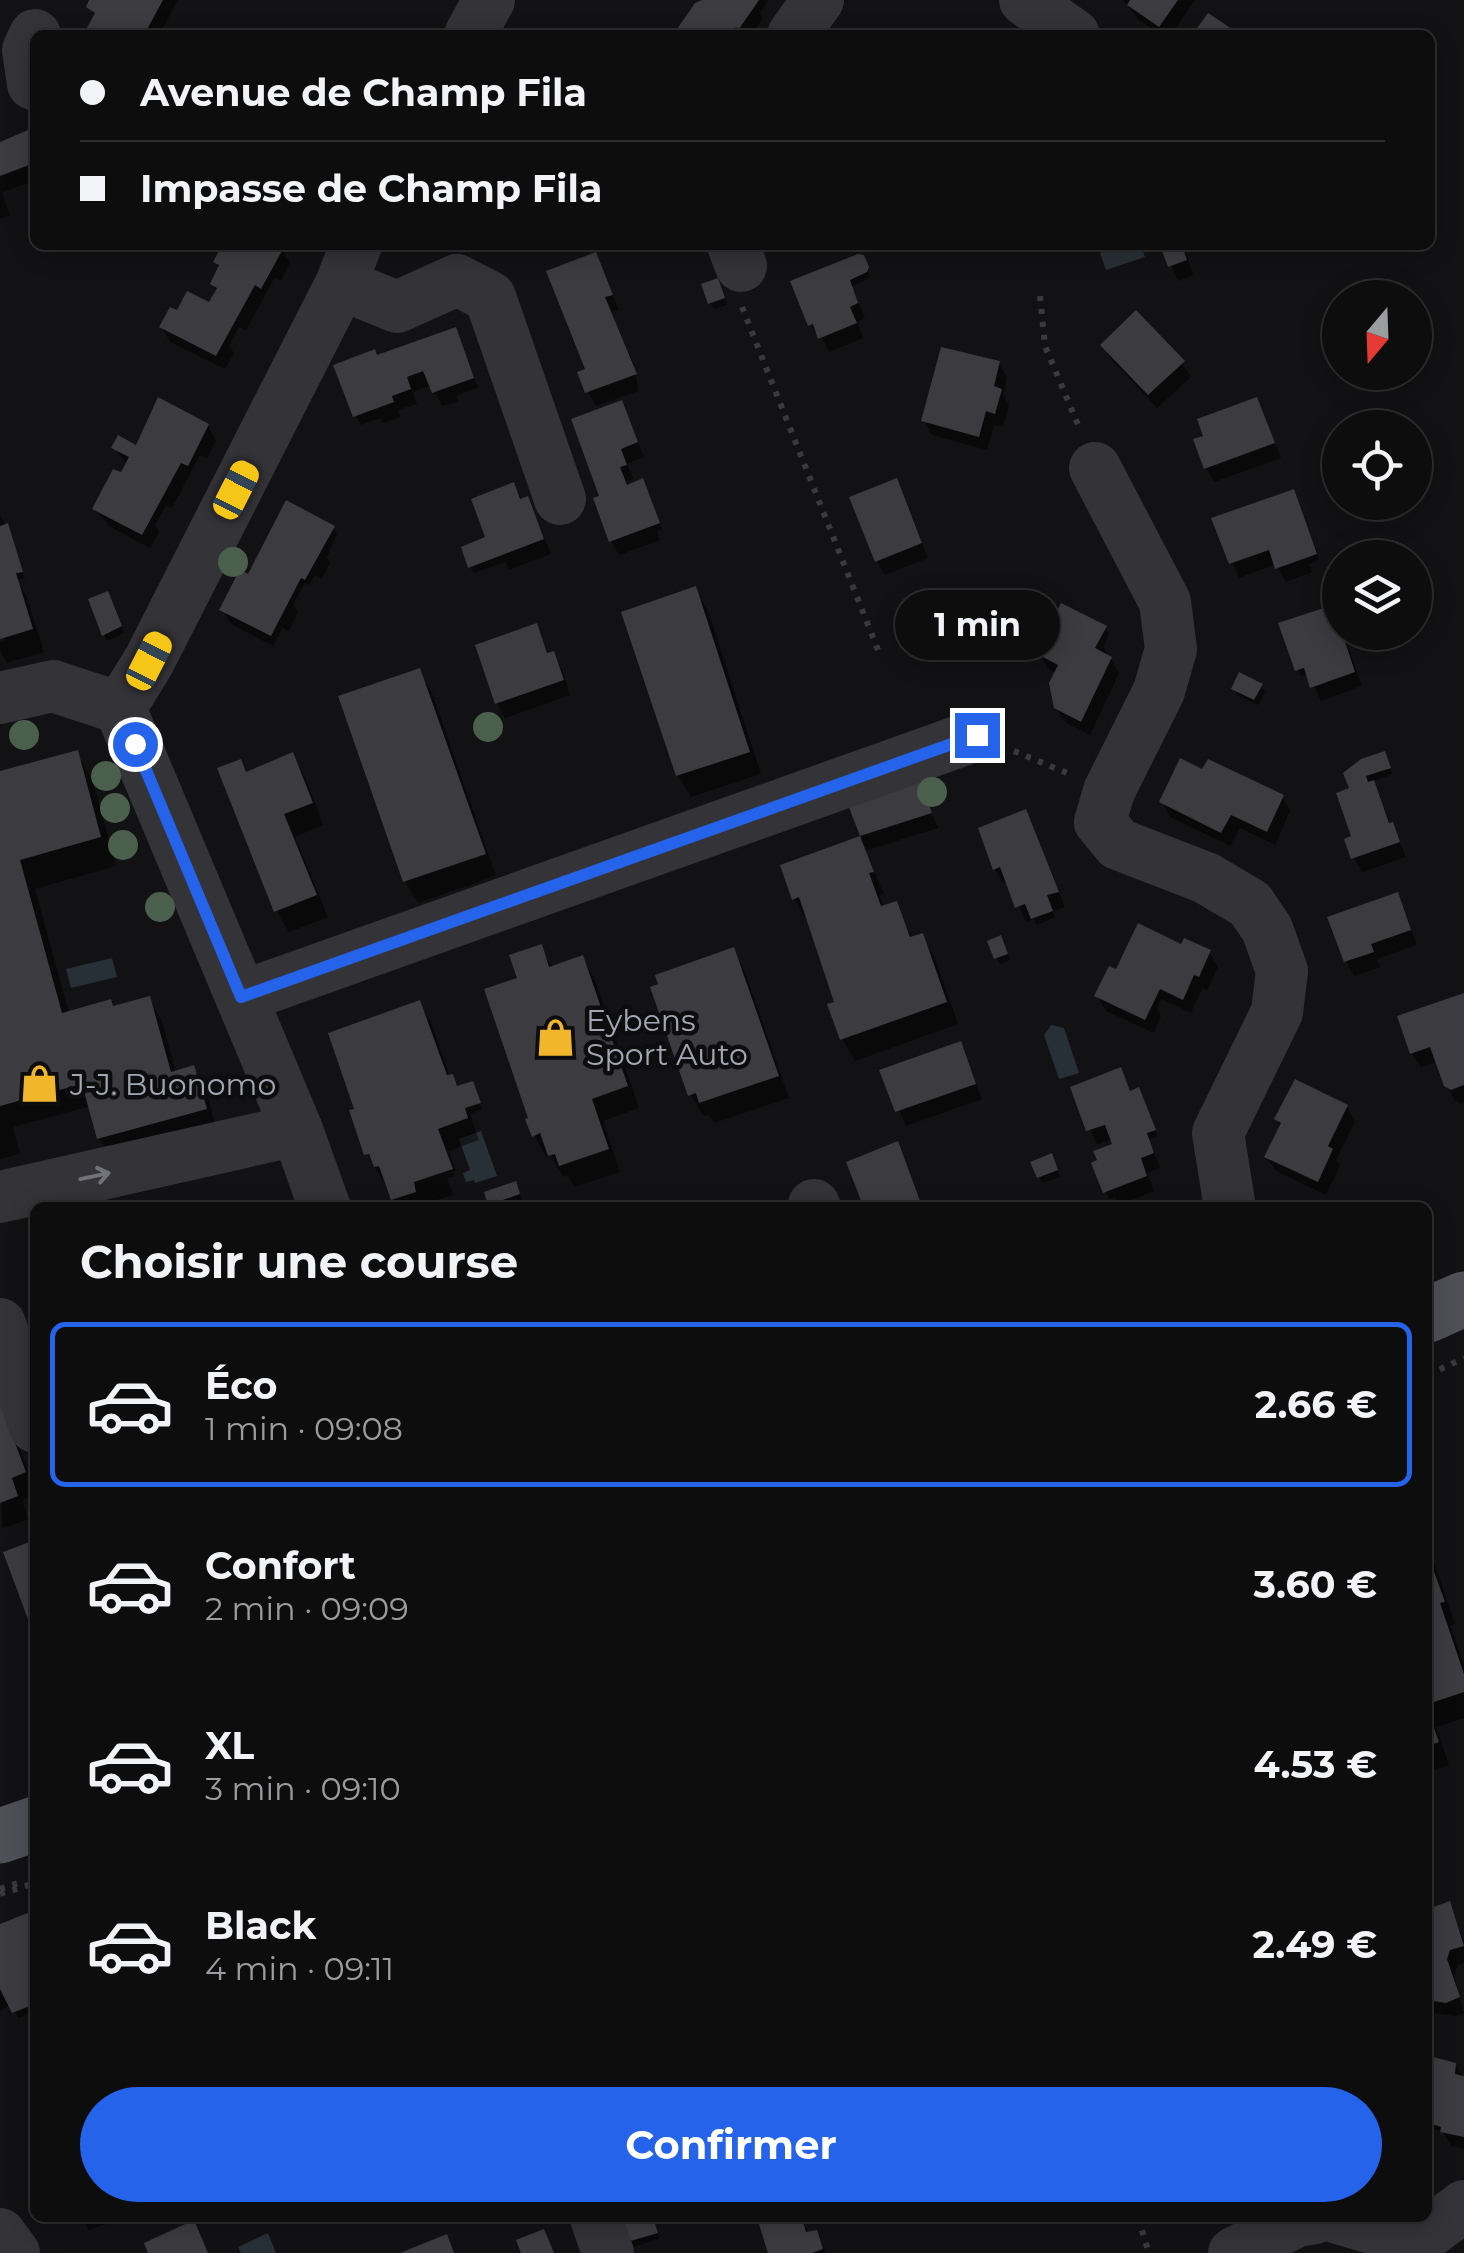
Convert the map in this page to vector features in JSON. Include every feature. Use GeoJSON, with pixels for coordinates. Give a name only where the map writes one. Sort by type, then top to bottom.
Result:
{"type":"FeatureCollection","features":[{"type":"Feature","properties":{"kind":"main road"},"geometry":{"type":"LineString","coordinates":[[0,1836],[30,1826]]}},
{"type":"Feature","properties":{"kind":"street"},"geometry":{"type":"LineString","coordinates":[[42,30],[54,0]]}},
{"type":"Feature","properties":{"kind":"street"},"geometry":{"type":"LineString","coordinates":[[473,30],[489,0]]}},
{"type":"Feature","properties":{"kind":"street"},"geometry":{"type":"LineString","coordinates":[[797,30],[818,0]]}},
{"type":"Feature","properties":{"kind":"street"},"geometry":{"type":"LineString","coordinates":[[1025,0],[1067,30]]}},
{"type":"Feature","properties":{"kind":"street"},"geometry":{"type":"LineString","coordinates":[[120,708],[149,661],[349,264],[397,307],[456,280],[490,297],[560,499]]}},
{"type":"Feature","properties":{"kind":"street"},"geometry":{"type":"LineString","coordinates":[[1095,468],[1164,602],[1171,649],[1159,692],[1110,792],[1100,822],[1118,844],[1206,878],[1250,904],[1267,929],[1282,971],[1277,1012],[1218,1134],[1229,1202]]}},
{"type":"Feature","properties":{"kind":"street"},"geometry":{"type":"LineString","coordinates":[[0,698],[53,686],[120,708],[297,1130],[322,1202]]}},
{"type":"Feature","properties":{"kind":"street"},"geometry":{"type":"LineString","coordinates":[[241,997],[977,735]]}},
{"type":"Feature","properties":{"kind":"street"},"geometry":{"type":"LineString","coordinates":[[0,1197],[297,1130]]}},
{"type":"Feature","properties":{"kind":"street"},"geometry":{"type":"LineString","coordinates":[[0,1324],[30,1412]]}},
{"type":"Feature","properties":{"kind":"street"},"geometry":{"type":"LineString","coordinates":[[1352,2222],[1390,2233],[1411,2250],[1464,2206]]}},
{"type":"Feature","properties":{"kind":"street"},"geometry":{"type":"LineString","coordinates":[[597,2222],[608,2253]]}},
{"type":"Feature","properties":{"kind":"street"},"geometry":{"type":"LineString","coordinates":[[1234,2253],[1293,2222]]}},
{"type":"Feature","properties":{"kind":"street"},"geometry":{"type":"LineString","coordinates":[[0,2234],[14,2253]]}},
{"type":"Feature","properties":{"kind":"path"},"geometry":{"type":"LineString","coordinates":[[737,256],[730,274],[878,650]]}},
{"type":"Feature","properties":{"kind":"path"},"geometry":{"type":"LineString","coordinates":[[1040,296],[1045,346],[1095,468]]}},
{"type":"Feature","properties":{"kind":"path"},"geometry":{"type":"LineString","coordinates":[[977,735],[1110,792]]}},
{"type":"Feature","properties":{"kind":"path"},"geometry":{"type":"LineString","coordinates":[[1432,1373],[1464,1358]]}},
{"type":"Feature","properties":{"kind":"path"},"geometry":{"type":"LineString","coordinates":[[0,1894],[30,1885]]}},
{"type":"Feature","properties":{"kind":"path"},"geometry":{"type":"LineString","coordinates":[[1139,2222],[1149,2253]]}},
{"type":"Feature","properties":{"kind":"shaded area"},"geometry":{"type":"Polygon","coordinates":[[[1143,250],[1145,257],[1106,270],[1100,253],[1143,250]]]}},
{"type":"Feature","properties":{"kind":"shaded area"},"geometry":{"type":"Polygon","coordinates":[[[112,958],[117,977],[71,988],[66,969],[112,958]]]}},
{"type":"Feature","properties":{"kind":"shaded area"},"geometry":{"type":"Polygon","coordinates":[[[1051,1025],[1064,1028],[1079,1073],[1059,1079],[1044,1035],[1051,1025]]]}},
{"type":"Feature","properties":{"kind":"shaded area"},"geometry":{"type":"Polygon","coordinates":[[[481,1131],[497,1176],[466,1182],[463,1173],[470,1170],[459,1139],[481,1131]]]}},
{"type":"Feature","properties":{"kind":"shaded area"},"geometry":{"type":"Polygon","coordinates":[[[268,2233],[276,2253],[241,2253],[238,2247],[268,2233]]]}},
{"type":"Feature","properties":{"kind":"building"},"geometry":{"type":"Polygon","coordinates":[[[89,0],[163,0],[147,30],[86,30],[95,13],[86,7],[89,0]]]}},
{"type":"Feature","properties":{"kind":"building"},"geometry":{"type":"Polygon","coordinates":[[[759,0],[739,29],[676,30],[695,3],[759,0]]]}},
{"type":"Feature","properties":{"kind":"building"},"geometry":{"type":"Polygon","coordinates":[[[1130,0],[1178,0],[1159,27],[1127,5],[1130,0]]]}},
{"type":"Feature","properties":{"kind":"building"},"geometry":{"type":"Polygon","coordinates":[[[1208,13],[1234,30],[1196,30],[1208,13]]]}},
{"type":"Feature","properties":{"kind":"building"},"geometry":{"type":"Polygon","coordinates":[[[30,129],[30,167],[0,176],[0,142],[30,129]]]}},
{"type":"Feature","properties":{"kind":"building"},"geometry":{"type":"Polygon","coordinates":[[[219,250],[282,250],[261,289],[255,285],[216,356],[159,327],[170,307],[177,310],[187,291],[209,302],[217,288],[210,284],[219,265],[213,262],[219,250]]]}},
{"type":"Feature","properties":{"kind":"building"},"geometry":{"type":"Polygon","coordinates":[[[1162,250],[1184,250],[1187,260],[1168,267],[1162,250]]]}},
{"type":"Feature","properties":{"kind":"building"},"geometry":{"type":"Polygon","coordinates":[[[596,252],[613,295],[605,297],[637,374],[585,393],[577,372],[585,369],[546,271],[596,252]]]}},
{"type":"Feature","properties":{"kind":"building"},"geometry":{"type":"Polygon","coordinates":[[[864,255],[869,267],[850,280],[858,303],[850,307],[857,323],[818,339],[813,324],[808,326],[790,281],[864,255]]]}},
{"type":"Feature","properties":{"kind":"building"},"geometry":{"type":"Polygon","coordinates":[[[718,278],[725,298],[708,304],[701,284],[718,278]]]}},
{"type":"Feature","properties":{"kind":"building"},"geometry":{"type":"Polygon","coordinates":[[[1136,310],[1185,361],[1148,395],[1100,345],[1136,310]]]}},
{"type":"Feature","properties":{"kind":"building"},"geometry":{"type":"Polygon","coordinates":[[[456,327],[474,378],[432,393],[423,371],[407,377],[411,389],[392,396],[394,402],[353,417],[333,365],[375,349],[377,355],[456,327]]]}},
{"type":"Feature","properties":{"kind":"building"},"geometry":{"type":"Polygon","coordinates":[[[941,347],[1000,361],[994,386],[1002,389],[995,414],[986,411],[979,437],[921,421],[941,347]]]}},
{"type":"Feature","properties":{"kind":"building"},"geometry":{"type":"Polygon","coordinates":[[[158,397],[209,424],[188,466],[181,463],[142,535],[92,509],[113,469],[121,472],[129,457],[111,448],[118,435],[136,445],[158,397]]]}},
{"type":"Feature","properties":{"kind":"building"},"geometry":{"type":"Polygon","coordinates":[[[1257,397],[1275,443],[1204,469],[1193,439],[1203,436],[1197,419],[1257,397]]]}},
{"type":"Feature","properties":{"kind":"building"},"geometry":{"type":"Polygon","coordinates":[[[622,400],[638,442],[621,449],[627,465],[620,467],[627,485],[643,478],[660,523],[609,542],[593,498],[599,496],[571,419],[622,400]]]}},
{"type":"Feature","properties":{"kind":"building"},"geometry":{"type":"Polygon","coordinates":[[[897,478],[922,543],[875,562],[849,497],[897,478]]]}},
{"type":"Feature","properties":{"kind":"building"},"geometry":{"type":"Polygon","coordinates":[[[514,482],[520,499],[528,496],[544,539],[468,568],[461,547],[485,537],[471,499],[514,482]]]}},
{"type":"Feature","properties":{"kind":"building"},"geometry":{"type":"Polygon","coordinates":[[[1294,489],[1317,554],[1275,569],[1269,550],[1229,564],[1211,518],[1294,489]]]}},
{"type":"Feature","properties":{"kind":"building"},"geometry":{"type":"Polygon","coordinates":[[[286,500],[335,526],[305,580],[301,578],[271,636],[219,610],[240,569],[248,574],[286,500]]]}},
{"type":"Feature","properties":{"kind":"building"},"geometry":{"type":"Polygon","coordinates":[[[8,523],[23,572],[16,573],[33,629],[0,639],[0,526],[8,523]]]}},
{"type":"Feature","properties":{"kind":"building"},"geometry":{"type":"Polygon","coordinates":[[[696,586],[750,752],[676,776],[621,612],[696,586]]]}},
{"type":"Feature","properties":{"kind":"building"},"geometry":{"type":"Polygon","coordinates":[[[108,591],[122,626],[102,636],[88,599],[108,591]]]}},
{"type":"Feature","properties":{"kind":"building"},"geometry":{"type":"Polygon","coordinates":[[[1061,603],[1107,626],[1095,648],[1112,657],[1081,722],[1054,708],[1049,683],[1058,665],[1037,654],[1061,603]]]}},
{"type":"Feature","properties":{"kind":"building"},"geometry":{"type":"Polygon","coordinates":[[[1322,609],[1322,650],[1348,650],[1355,672],[1310,688],[1304,668],[1295,671],[1278,623],[1322,609]]]}},
{"type":"Feature","properties":{"kind":"building"},"geometry":{"type":"Polygon","coordinates":[[[537,623],[547,653],[554,651],[564,680],[495,704],[475,645],[537,623]]]}},
{"type":"Feature","properties":{"kind":"building"},"geometry":{"type":"Polygon","coordinates":[[[420,668],[486,854],[403,882],[338,696],[420,668]]]}},
{"type":"Feature","properties":{"kind":"building"},"geometry":{"type":"Polygon","coordinates":[[[1239,672],[1263,684],[1254,700],[1231,689],[1239,672]]]}},
{"type":"Feature","properties":{"kind":"building"},"geometry":{"type":"Polygon","coordinates":[[[78,750],[101,837],[20,860],[62,1013],[111,999],[113,1006],[150,996],[171,1072],[194,1065],[207,1109],[97,1139],[82,1084],[0,1106],[0,771],[78,750]]]}},
{"type":"Feature","properties":{"kind":"building"},"geometry":{"type":"Polygon","coordinates":[[[1385,751],[1391,768],[1366,776],[1368,782],[1374,780],[1400,842],[1351,859],[1344,839],[1351,836],[1336,793],[1349,788],[1343,773],[1361,759],[1385,751]]]}},
{"type":"Feature","properties":{"kind":"building"},"geometry":{"type":"Polygon","coordinates":[[[293,752],[313,803],[284,814],[317,895],[274,912],[217,768],[241,759],[246,772],[293,752]]]}},
{"type":"Feature","properties":{"kind":"building"},"geometry":{"type":"Polygon","coordinates":[[[1180,758],[1202,769],[1208,759],[1284,795],[1267,832],[1231,815],[1221,833],[1159,802],[1180,758]]]}},
{"type":"Feature","properties":{"kind":"building"},"geometry":{"type":"Polygon","coordinates":[[[916,773],[932,813],[860,836],[845,797],[916,773]]]}},
{"type":"Feature","properties":{"kind":"building"},"geometry":{"type":"Polygon","coordinates":[[[1026,809],[1059,892],[1047,895],[1053,911],[1031,919],[1025,904],[1015,908],[1000,867],[993,870],[978,828],[1026,809]]]}},
{"type":"Feature","properties":{"kind":"building"},"geometry":{"type":"Polygon","coordinates":[[[860,836],[874,872],[869,873],[881,906],[897,901],[910,937],[923,933],[947,1002],[840,1040],[827,1004],[834,1002],[799,897],[792,900],[780,865],[860,836]]]}},
{"type":"Feature","properties":{"kind":"building"},"geometry":{"type":"Polygon","coordinates":[[[1398,892],[1411,930],[1371,944],[1374,952],[1344,962],[1327,917],[1398,892]]]}},
{"type":"Feature","properties":{"kind":"building"},"geometry":{"type":"Polygon","coordinates":[[[1138,923],[1181,944],[1184,938],[1211,950],[1183,1000],[1160,989],[1145,1020],[1094,996],[1109,966],[1116,969],[1138,923]]]}},
{"type":"Feature","properties":{"kind":"building"},"geometry":{"type":"Polygon","coordinates":[[[1001,935],[1008,954],[994,959],[987,941],[1001,935]]]}},
{"type":"Feature","properties":{"kind":"building","name":"Eybens Sport Auto"},"geometry":{"type":"Polygon","coordinates":[[[542,944],[549,967],[583,955],[628,1086],[592,1099],[609,1149],[559,1166],[555,1154],[548,1156],[540,1133],[532,1137],[484,989],[517,978],[509,955],[542,944]]]}},
{"type":"Feature","properties":{"kind":"building"},"geometry":{"type":"Polygon","coordinates":[[[734,947],[779,1076],[699,1103],[696,1093],[688,1096],[650,987],[658,984],[655,975],[734,947]]]}},
{"type":"Feature","properties":{"kind":"building"},"geometry":{"type":"Polygon","coordinates":[[[1464,993],[1464,1085],[1451,1090],[1444,1086],[1430,1047],[1410,1054],[1397,1016],[1464,993]]]}},
{"type":"Feature","properties":{"kind":"building"},"geometry":{"type":"Polygon","coordinates":[[[420,1000],[447,1075],[453,1074],[457,1086],[473,1081],[481,1103],[465,1108],[468,1118],[438,1129],[453,1169],[414,1182],[416,1192],[391,1200],[379,1166],[374,1167],[369,1154],[364,1155],[349,1110],[354,1109],[328,1033],[420,1000]]]}},
{"type":"Feature","properties":{"kind":"building"},"geometry":{"type":"Polygon","coordinates":[[[961,1041],[976,1084],[895,1112],[879,1070],[961,1041]]]}},
{"type":"Feature","properties":{"kind":"building"},"geometry":{"type":"Polygon","coordinates":[[[1121,1067],[1130,1091],[1139,1087],[1156,1130],[1147,1133],[1154,1153],[1141,1158],[1147,1176],[1103,1193],[1091,1163],[1097,1160],[1093,1151],[1112,1144],[1105,1125],[1086,1131],[1070,1087],[1121,1067]]]}},
{"type":"Feature","properties":{"kind":"building"},"geometry":{"type":"Polygon","coordinates":[[[1295,1079],[1348,1105],[1328,1146],[1333,1149],[1318,1182],[1264,1157],[1281,1123],[1274,1119],[1295,1079]]]}},
{"type":"Feature","properties":{"kind":"building"},"geometry":{"type":"Polygon","coordinates":[[[898,1141],[920,1201],[862,1202],[846,1162],[898,1141]]]}},
{"type":"Feature","properties":{"kind":"building"},"geometry":{"type":"Polygon","coordinates":[[[1052,1153],[1058,1170],[1037,1178],[1030,1162],[1052,1153]]]}},
{"type":"Feature","properties":{"kind":"building"},"geometry":{"type":"Polygon","coordinates":[[[516,1181],[520,1194],[487,1202],[484,1192],[516,1181]]]}},
{"type":"Feature","properties":{"kind":"building"},"geometry":{"type":"Polygon","coordinates":[[[0,1403],[26,1472],[12,1478],[18,1496],[0,1503],[0,1403]]]}},
{"type":"Feature","properties":{"kind":"building"},"geometry":{"type":"Polygon","coordinates":[[[30,1542],[30,1625],[3,1552],[30,1542]]]}},
{"type":"Feature","properties":{"kind":"building"},"geometry":{"type":"Polygon","coordinates":[[[1432,1566],[1464,1674],[1464,1692],[1432,1703],[1432,1566]]]}},
{"type":"Feature","properties":{"kind":"building"},"geometry":{"type":"Polygon","coordinates":[[[1432,1722],[1439,1742],[1432,1745],[1432,1722]]]}},
{"type":"Feature","properties":{"kind":"building"},"geometry":{"type":"Polygon","coordinates":[[[1450,1901],[1464,1946],[1450,1950],[1447,1959],[1460,1997],[1446,2003],[1432,2001],[1432,1908],[1450,1901]]]}},
{"type":"Feature","properties":{"kind":"building"},"geometry":{"type":"Polygon","coordinates":[[[30,1912],[30,2006],[12,2013],[0,1989],[0,1924],[30,1912]]]}},
{"type":"Feature","properties":{"kind":"building"},"geometry":{"type":"Polygon","coordinates":[[[1432,2052],[1433,2057],[1456,2063],[1455,2074],[1464,2076],[1464,2137],[1440,2132],[1441,2127],[1432,2124],[1432,2052]]]}},
{"type":"Feature","properties":{"kind":"building"},"geometry":{"type":"Polygon","coordinates":[[[195,2222],[208,2253],[148,2253],[144,2243],[195,2222]]]}},
{"type":"Feature","properties":{"kind":"building"},"geometry":{"type":"Polygon","coordinates":[[[620,2222],[654,2222],[658,2233],[627,2242],[620,2222]]]}},
{"type":"Feature","properties":{"kind":"building"},"geometry":{"type":"Polygon","coordinates":[[[758,2222],[803,2222],[806,2232],[817,2230],[823,2249],[812,2253],[768,2253],[758,2222]]]}},
{"type":"Feature","properties":{"kind":"building"},"geometry":{"type":"Polygon","coordinates":[[[544,2229],[554,2253],[521,2253],[516,2240],[544,2229]]]}},
{"type":"Feature","properties":{"kind":"building"},"geometry":{"type":"Polygon","coordinates":[[[447,2234],[454,2253],[400,2253],[447,2234]]]}},
{"type":"Feature","properties":{"kind":"place","name":"Eybens Sport Auto"},"geometry":{"type":"Point","coordinates":[556,1037]}},
{"type":"Feature","properties":{"kind":"place","name":"J-J. Buonomo"},"geometry":{"type":"Point","coordinates":[40,1084]}},
{"type":"Feature","properties":{"kind":"route"},"geometry":{"type":"LineString","coordinates":[[135,744],[241,997],[977,735]]}}]}
